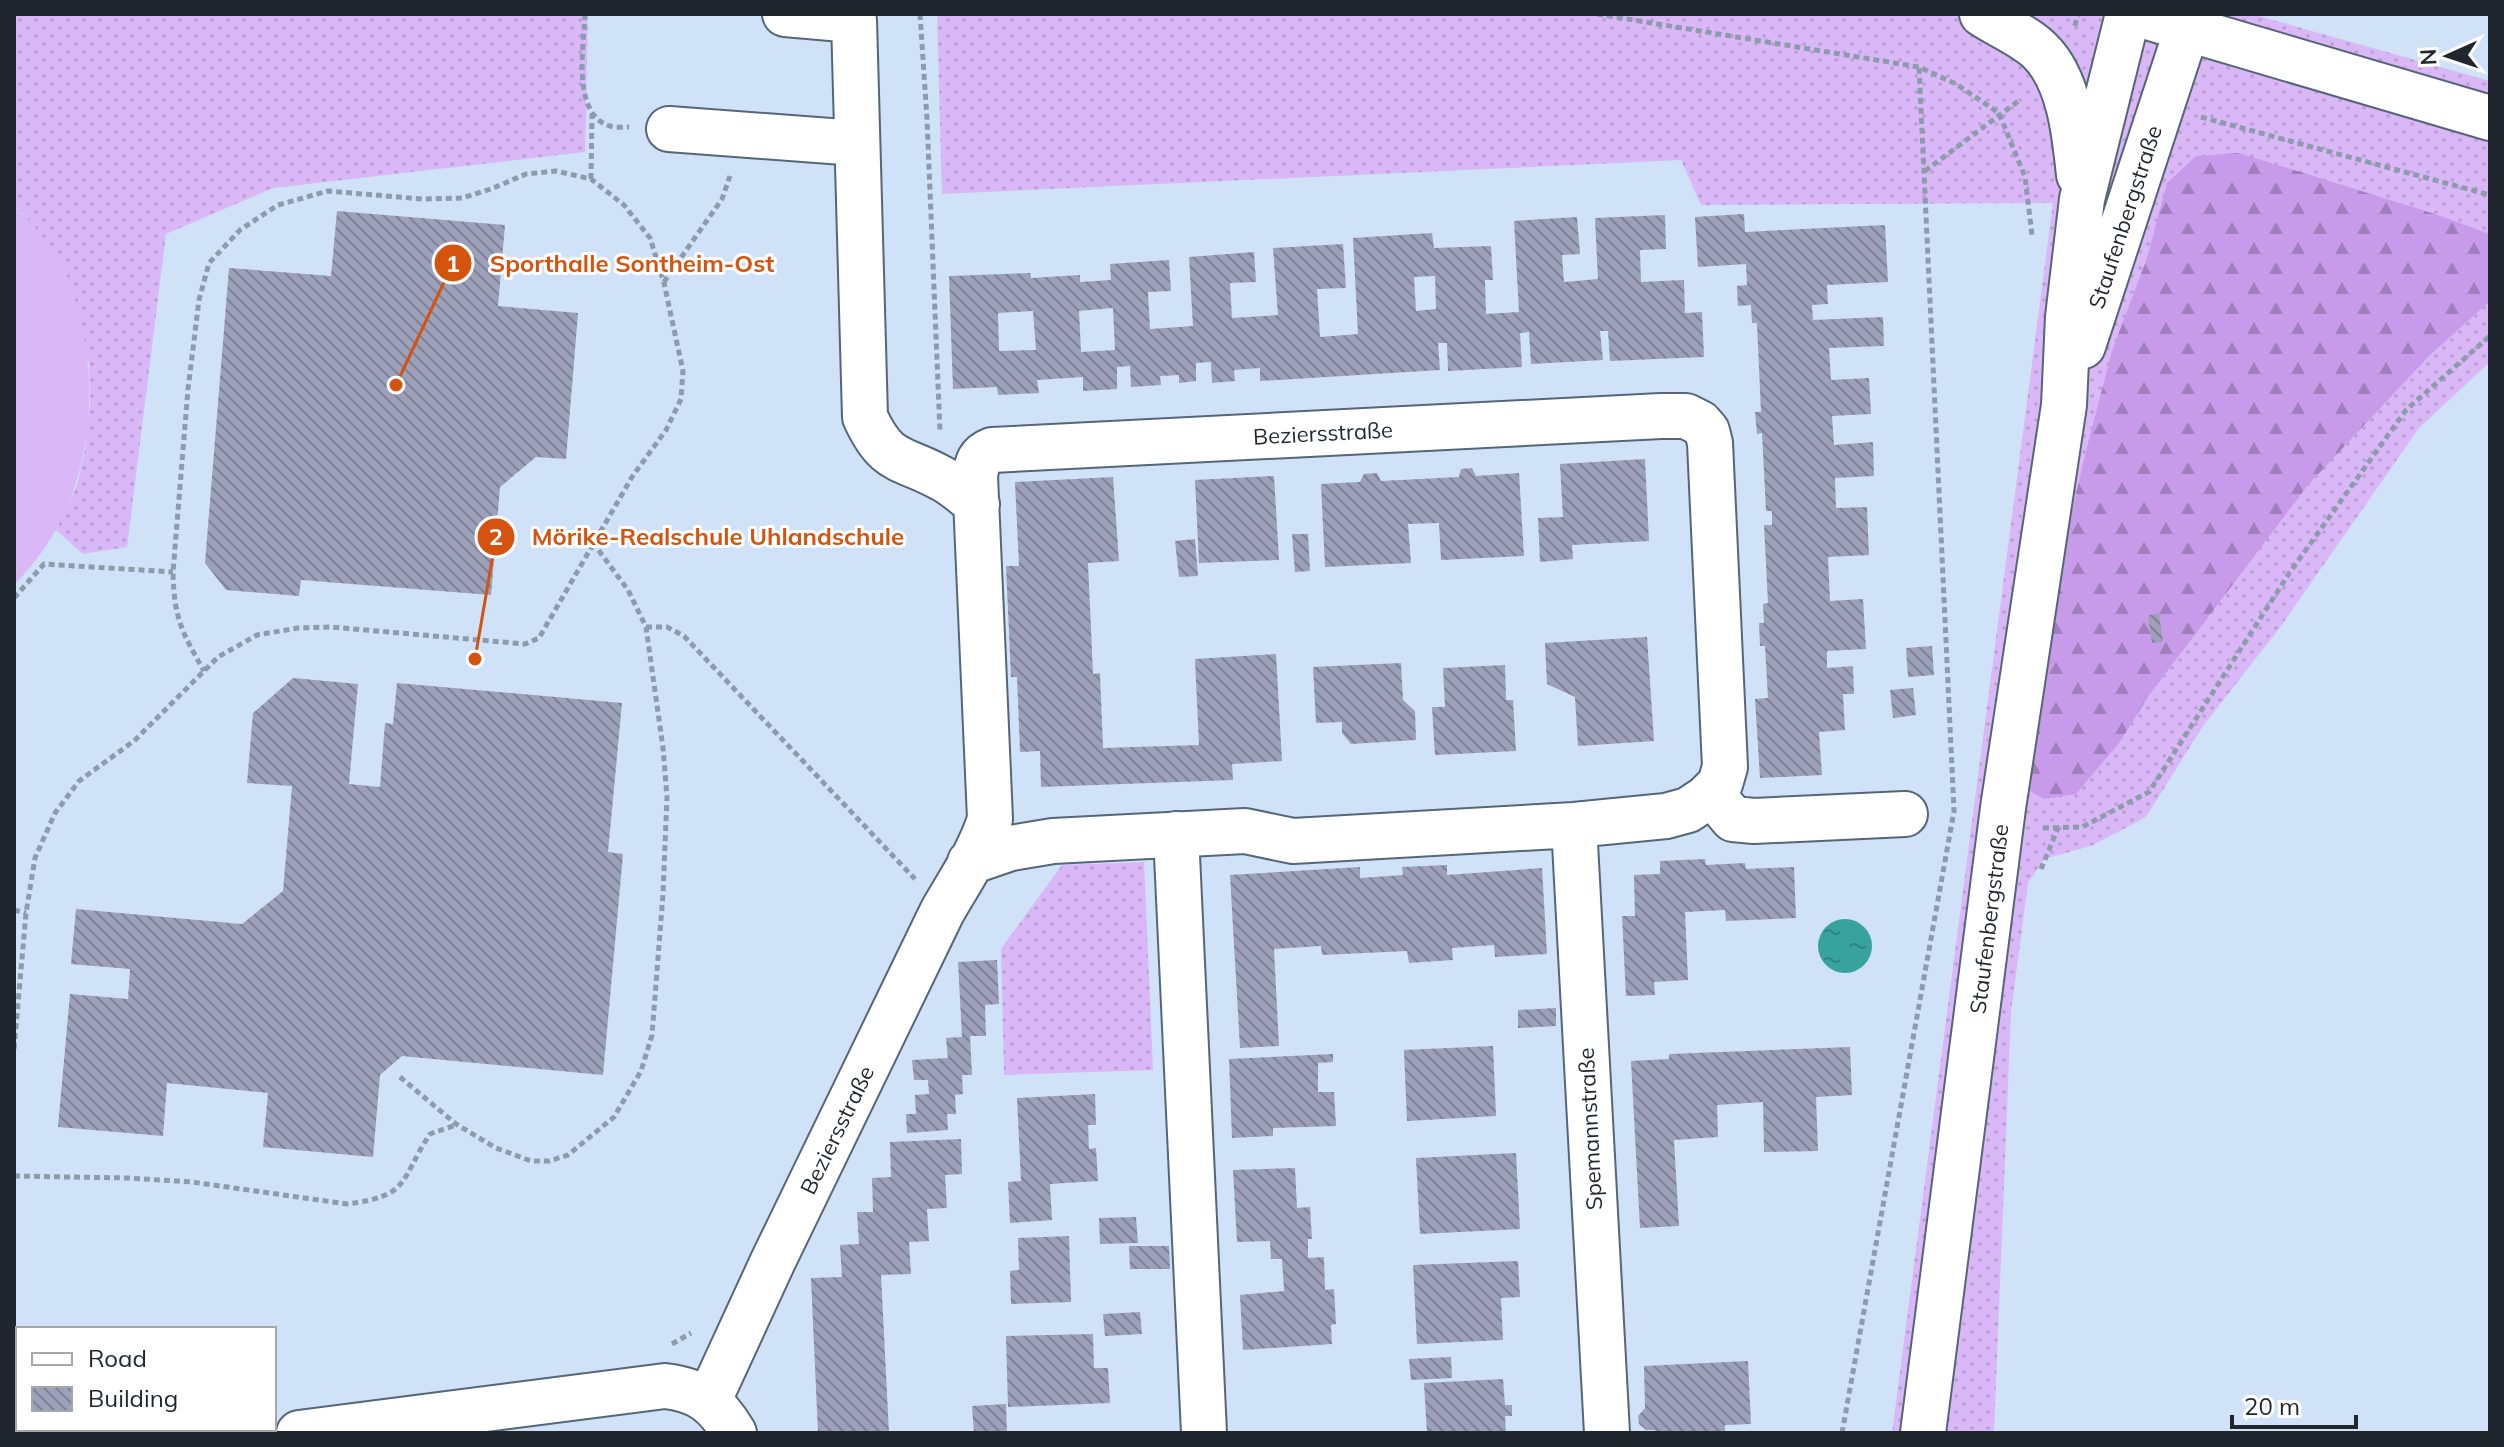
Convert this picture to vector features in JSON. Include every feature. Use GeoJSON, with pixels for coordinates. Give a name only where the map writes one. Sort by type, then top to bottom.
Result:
{"type":"FeatureCollection","features":[{"type":"Feature","properties":{"kind":"street"},"geometry":{"type":"LineString","coordinates":[[785,14],[854,20],[865,417],[874,436],[889,454],[942,478],[977,504]]}},
{"type":"Feature","properties":{"kind":"street","name":"Staufenbergstraße"},"geometry":{"type":"LineString","coordinates":[[1982,14],[2041,52],[2056,76],[2074,122],[2082,199]]}},
{"type":"Feature","properties":{"kind":"street","name":"Staufenbergstraße"},"geometry":{"type":"LineString","coordinates":[[1923,1433],[2001,818],[2064,405],[2068,317],[2082,199],[2128,14]]}},
{"type":"Feature","properties":{"kind":"street"},"geometry":{"type":"LineString","coordinates":[[2137,14],[2490,118]]}},
{"type":"Feature","properties":{"kind":"street","name":"Staufenbergstraße"},"geometry":{"type":"LineString","coordinates":[[2064,405],[2187,29]]}},
{"type":"Feature","properties":{"kind":"street"},"geometry":{"type":"LineString","coordinates":[[669,129],[857,143]]}},
{"type":"Feature","properties":{"kind":"street","name":"Beziersstraße"},"geometry":{"type":"LineString","coordinates":[[721,1417],[773,1261],[990,819],[975,476],[978,460],[992,450],[1686,416],[1700,423],[1707,431],[1712,472],[1726,734],[1725,767],[1720,784],[1711,793]]}},
{"type":"Feature","properties":{"kind":"street"},"geometry":{"type":"LineString","coordinates":[[970,862],[1011,848],[1053,841],[1245,831],[1293,841],[1574,825],[1666,816],[1688,810],[1711,793],[1733,819],[1754,821],[1905,814]]}},
{"type":"Feature","properties":{"kind":"street","name":"Spemannstraße"},"geometry":{"type":"LineString","coordinates":[[1574,825],[1607,1433]]}},
{"type":"Feature","properties":{"kind":"street"},"geometry":{"type":"LineString","coordinates":[[1176,834],[1204,1433]]}},
{"type":"Feature","properties":{"kind":"street"},"geometry":{"type":"LineString","coordinates":[[299,1433],[386,1427],[642,1387],[682,1388],[721,1417]]}},
{"type":"Feature","properties":{"kind":"path"},"geometry":{"type":"LineString","coordinates":[[585,14],[583,94],[592,113],[608,126],[669,129]]}},
{"type":"Feature","properties":{"kind":"path"},"geometry":{"type":"LineString","coordinates":[[920,14],[942,478]]}},
{"type":"Feature","properties":{"kind":"path"},"geometry":{"type":"LineString","coordinates":[[1597,14],[1919,67],[1956,84],[1999,113],[2025,177],[2033,241]]}},
{"type":"Feature","properties":{"kind":"path"},"geometry":{"type":"LineString","coordinates":[[1842,1433],[1954,811],[1919,67]]}},
{"type":"Feature","properties":{"kind":"path"},"geometry":{"type":"LineString","coordinates":[[591,179],[592,113]]}},
{"type":"Feature","properties":{"kind":"path"},"geometry":{"type":"LineString","coordinates":[[1925,171],[1999,113]]}},
{"type":"Feature","properties":{"kind":"path"},"geometry":{"type":"LineString","coordinates":[[2192,114],[2490,195]]}},
{"type":"Feature","properties":{"kind":"path"},"geometry":{"type":"LineString","coordinates":[[664,283],[722,199],[731,172],[735,134]]}},
{"type":"Feature","properties":{"kind":"path"},"geometry":{"type":"LineString","coordinates":[[14,1049],[26,913],[35,858],[55,813],[79,781],[134,741],[204,671],[218,657],[257,635],[298,628],[331,627],[525,644],[539,638],[632,477],[666,430],[681,399],[683,371],[664,283],[650,238],[624,205],[591,179],[556,171],[526,174],[462,198],[422,199],[328,191],[278,205],[240,230],[209,263],[199,300],[188,389],[173,572],[179,626],[204,671]]}},
{"type":"Feature","properties":{"kind":"path"},"geometry":{"type":"LineString","coordinates":[[1905,814],[1954,811],[2082,827],[2149,792],[2290,572],[2406,410],[2490,336]]}},
{"type":"Feature","properties":{"kind":"path"},"geometry":{"type":"LineString","coordinates":[[400,1077],[456,1124],[496,1148],[531,1161],[549,1161],[568,1155],[614,1117],[641,1071],[652,1035],[667,797],[658,704],[646,627],[628,590],[594,544]]}},
{"type":"Feature","properties":{"kind":"path"},"geometry":{"type":"LineString","coordinates":[[14,598],[44,564],[173,572]]}},
{"type":"Feature","properties":{"kind":"path"},"geometry":{"type":"LineString","coordinates":[[646,627],[667,627],[684,636],[922,887]]}},
{"type":"Feature","properties":{"kind":"path"},"geometry":{"type":"LineString","coordinates":[[14,910],[26,913]]}},
{"type":"Feature","properties":{"kind":"path"},"geometry":{"type":"LineString","coordinates":[[14,1176],[192,1182],[347,1204],[393,1193],[408,1177],[430,1134],[456,1124]]}},
{"type":"Feature","properties":{"kind":"shaded area"},"geometry":{"type":"Polygon","coordinates":[[[14,14],[588,14],[585,152],[273,188],[166,234],[127,547],[83,554],[56,530],[77,485],[85,450],[90,402],[89,363],[26,216],[14,205],[14,14]]]}},
{"type":"Feature","properties":{"kind":"shaded area"},"geometry":{"type":"Polygon","coordinates":[[[937,14],[2251,14],[2490,81],[2490,362],[2419,428],[2281,626],[2203,726],[2146,817],[2091,846],[2044,859],[2028,883],[2011,1012],[1994,1433],[1892,1433],[2053,203],[1701,205],[1681,160],[942,194],[937,14]]]}},
{"type":"Feature","properties":{"kind":"shaded area"},"geometry":{"type":"Polygon","coordinates":[[[14,205],[52,249],[70,283],[83,331],[89,400],[87,434],[70,499],[56,530],[37,559],[14,585],[14,205]]]}},
{"type":"Feature","properties":{"kind":"shaded area"},"geometry":{"type":"Polygon","coordinates":[[[1144,862],[1153,1070],[1004,1075],[1001,949],[1062,865],[1144,862]]]}},
{"type":"Feature","properties":{"kind":"green space"},"geometry":{"type":"Polygon","coordinates":[[[2239,153],[2490,234],[2490,301],[2430,355],[2308,485],[2150,694],[2119,743],[2076,794],[2044,799],[2023,787],[2059,568],[2112,351],[2147,258],[2167,183],[2196,156],[2239,153]]]}},
{"type":"Feature","properties":{"kind":"water"},"geometry":{"type":"Polygon","coordinates":[[[1845,919],[1864,927],[1872,946],[1864,965],[1845,973],[1826,965],[1818,946],[1826,927],[1845,919]]]}},
{"type":"Feature","properties":{"kind":"building"},"geometry":{"type":"Polygon","coordinates":[[[337,211],[505,225],[498,306],[578,313],[566,459],[536,457],[500,487],[491,595],[301,580],[299,596],[226,590],[205,563],[229,268],[331,276],[337,211]]]}},
{"type":"Feature","properties":{"kind":"building"},"geometry":{"type":"Polygon","coordinates":[[[1744,214],[1745,232],[1885,225],[1888,282],[1827,285],[1828,304],[1812,305],[1813,320],[1883,317],[1884,346],[1829,348],[1831,380],[1869,378],[1871,414],[1832,416],[1834,445],[1873,442],[1874,476],[1835,478],[1836,508],[1867,507],[1869,555],[1828,557],[1830,601],[1863,599],[1866,649],[1827,651],[1827,668],[1853,666],[1854,694],[1843,694],[1845,730],[1819,732],[1822,775],[1760,778],[1755,699],[1768,698],[1765,646],[1760,646],[1759,623],[1764,623],[1763,604],[1768,603],[1764,525],[1772,525],[1772,511],[1766,511],[1762,433],[1757,434],[1755,412],[1761,412],[1757,323],[1752,323],[1751,305],[1738,306],[1737,286],[1747,285],[1746,264],[1698,267],[1695,217],[1744,214]]]}},
{"type":"Feature","properties":{"kind":"building"},"geometry":{"type":"Polygon","coordinates":[[[1665,215],[1666,249],[1640,250],[1641,282],[1684,280],[1685,313],[1702,312],[1704,357],[1610,361],[1608,331],[1600,331],[1603,360],[1531,364],[1529,332],[1520,333],[1522,367],[1448,371],[1447,343],[1438,343],[1440,370],[1260,381],[1260,368],[1234,370],[1235,381],[1212,383],[1211,362],[1196,363],[1196,381],[1179,383],[1179,375],[1160,376],[1161,385],[1131,387],[1130,366],[1117,367],[1117,389],[1083,391],[1083,377],[1037,380],[1039,393],[998,395],[997,387],[953,389],[949,276],[1030,273],[1031,278],[1080,275],[1080,282],[1111,280],[1110,264],[1169,260],[1171,291],[1148,292],[1150,329],[1193,326],[1189,257],[1254,252],[1256,282],[1230,283],[1232,318],[1278,315],[1273,248],[1343,244],[1346,288],[1317,289],[1320,337],[1358,334],[1353,238],[1432,233],[1434,248],[1491,246],[1493,280],[1485,280],[1486,314],[1519,312],[1514,221],[1577,217],[1580,254],[1562,255],[1564,282],[1598,279],[1595,218],[1665,215]],[[1435,276],[1414,277],[1416,311],[1436,309],[1435,276]],[[1113,308],[1079,311],[1081,352],[1115,350],[1113,308]],[[1033,311],[998,313],[999,351],[1036,350],[1033,311]]]}},
{"type":"Feature","properties":{"kind":"building"},"geometry":{"type":"Polygon","coordinates":[[[1645,459],[1649,541],[1572,545],[1573,559],[1540,562],[1538,518],[1563,517],[1560,464],[1645,459]]]}},
{"type":"Feature","properties":{"kind":"building"},"geometry":{"type":"Polygon","coordinates":[[[1472,468],[1476,476],[1519,473],[1524,556],[1441,560],[1439,523],[1408,524],[1411,563],[1325,567],[1321,484],[1360,482],[1364,474],[1377,473],[1381,481],[1459,477],[1461,469],[1472,468]]]}},
{"type":"Feature","properties":{"kind":"building"},"geometry":{"type":"Polygon","coordinates":[[[1274,476],[1279,560],[1199,563],[1195,480],[1274,476]]]}},
{"type":"Feature","properties":{"kind":"building"},"geometry":{"type":"Polygon","coordinates":[[[1113,477],[1119,561],[1088,563],[1093,674],[1100,673],[1103,748],[1199,745],[1195,659],[1276,654],[1282,761],[1232,764],[1233,780],[1041,787],[1040,751],[1020,752],[1017,677],[1011,677],[1006,566],[1019,566],[1015,482],[1113,477]]]}},
{"type":"Feature","properties":{"kind":"building"},"geometry":{"type":"Polygon","coordinates":[[[1292,534],[1308,534],[1310,571],[1295,572],[1292,534]]]}},
{"type":"Feature","properties":{"kind":"building"},"geometry":{"type":"Polygon","coordinates":[[[1195,539],[1198,576],[1179,577],[1175,541],[1195,539]]]}},
{"type":"Feature","properties":{"kind":"building"},"geometry":{"type":"Polygon","coordinates":[[[2159,614],[2163,642],[2152,643],[2148,615],[2159,614]]]}},
{"type":"Feature","properties":{"kind":"building"},"geometry":{"type":"Polygon","coordinates":[[[1647,637],[1654,741],[1578,746],[1575,697],[1547,684],[1545,643],[1647,637]]]}},
{"type":"Feature","properties":{"kind":"building"},"geometry":{"type":"Polygon","coordinates":[[[1932,646],[1934,675],[1908,677],[1906,648],[1932,646]]]}},
{"type":"Feature","properties":{"kind":"building"},"geometry":{"type":"Polygon","coordinates":[[[1401,663],[1403,700],[1415,711],[1416,740],[1351,744],[1342,733],[1342,722],[1316,723],[1313,667],[1401,663]]]}},
{"type":"Feature","properties":{"kind":"building"},"geometry":{"type":"Polygon","coordinates":[[[1505,665],[1506,700],[1513,700],[1516,751],[1435,755],[1432,707],[1445,707],[1443,668],[1505,665]]]}},
{"type":"Feature","properties":{"kind":"building"},"geometry":{"type":"Polygon","coordinates":[[[293,678],[358,684],[349,784],[380,787],[385,723],[393,724],[397,683],[622,703],[608,852],[623,854],[603,1075],[402,1056],[380,1075],[373,1157],[263,1147],[268,1093],[167,1083],[163,1136],[58,1127],[70,994],[128,999],[130,969],[71,964],[76,909],[242,924],[283,891],[292,786],[247,783],[253,713],[293,678]]]}},
{"type":"Feature","properties":{"kind":"building"},"geometry":{"type":"Polygon","coordinates":[[[1913,688],[1916,715],[1893,718],[1890,690],[1913,688]]]}},
{"type":"Feature","properties":{"kind":"building"},"geometry":{"type":"Polygon","coordinates":[[[1705,859],[1706,865],[1745,863],[1746,869],[1794,867],[1796,918],[1726,921],[1725,910],[1685,912],[1688,980],[1654,982],[1655,995],[1626,996],[1622,916],[1635,916],[1634,875],[1660,874],[1660,861],[1705,859]]]}},
{"type":"Feature","properties":{"kind":"building"},"geometry":{"type":"Polygon","coordinates":[[[1447,865],[1447,875],[1542,868],[1547,954],[1495,957],[1494,945],[1452,948],[1453,960],[1409,963],[1407,951],[1322,955],[1321,946],[1274,949],[1279,1046],[1240,1048],[1230,875],[1360,867],[1360,878],[1403,875],[1402,867],[1447,865]]]}},
{"type":"Feature","properties":{"kind":"building"},"geometry":{"type":"Polygon","coordinates":[[[997,960],[999,1004],[985,1005],[986,1036],[970,1036],[972,1075],[962,1075],[963,1094],[955,1095],[956,1114],[947,1114],[948,1130],[907,1133],[906,1114],[916,1114],[915,1095],[929,1094],[928,1080],[914,1080],[912,1060],[948,1058],[946,1038],[962,1037],[958,962],[997,960]]]}},
{"type":"Feature","properties":{"kind":"building"},"geometry":{"type":"Polygon","coordinates":[[[1556,1008],[1556,1026],[1518,1028],[1518,1010],[1556,1008]]]}},
{"type":"Feature","properties":{"kind":"building"},"geometry":{"type":"Polygon","coordinates":[[[1493,1046],[1496,1116],[1407,1121],[1404,1050],[1493,1046]]]}},
{"type":"Feature","properties":{"kind":"building"},"geometry":{"type":"Polygon","coordinates":[[[1850,1047],[1852,1095],[1816,1097],[1818,1151],[1764,1152],[1763,1102],[1717,1105],[1718,1137],[1674,1140],[1679,1226],[1640,1228],[1631,1061],[1669,1059],[1669,1054],[1850,1047]]]}},
{"type":"Feature","properties":{"kind":"building"},"geometry":{"type":"Polygon","coordinates":[[[1333,1054],[1333,1062],[1318,1063],[1318,1092],[1334,1092],[1336,1126],[1273,1128],[1273,1136],[1232,1138],[1229,1059],[1333,1054]]]}},
{"type":"Feature","properties":{"kind":"building"},"geometry":{"type":"Polygon","coordinates":[[[1095,1094],[1096,1125],[1088,1125],[1089,1149],[1096,1148],[1098,1181],[1050,1184],[1052,1220],[1010,1223],[1008,1182],[1021,1181],[1017,1098],[1095,1094]]]}},
{"type":"Feature","properties":{"kind":"building"},"geometry":{"type":"Polygon","coordinates":[[[961,1139],[962,1174],[945,1175],[947,1208],[927,1209],[929,1241],[909,1242],[911,1274],[881,1275],[889,1433],[818,1433],[811,1278],[842,1277],[840,1245],[859,1244],[857,1212],[873,1212],[872,1178],[891,1177],[890,1142],[961,1139]]]}},
{"type":"Feature","properties":{"kind":"building"},"geometry":{"type":"Polygon","coordinates":[[[1516,1153],[1520,1229],[1420,1234],[1416,1158],[1516,1153]]]}},
{"type":"Feature","properties":{"kind":"building"},"geometry":{"type":"Polygon","coordinates":[[[1295,1168],[1297,1208],[1310,1207],[1312,1239],[1308,1239],[1308,1258],[1324,1257],[1325,1290],[1334,1289],[1336,1324],[1331,1325],[1332,1344],[1243,1350],[1240,1295],[1284,1291],[1282,1259],[1271,1259],[1270,1241],[1237,1242],[1233,1170],[1295,1168]]]}},
{"type":"Feature","properties":{"kind":"building"},"geometry":{"type":"Polygon","coordinates":[[[1136,1217],[1138,1243],[1100,1244],[1099,1218],[1136,1217]]]}},
{"type":"Feature","properties":{"kind":"building"},"geometry":{"type":"Polygon","coordinates":[[[1069,1236],[1071,1302],[1011,1304],[1010,1271],[1019,1270],[1018,1238],[1069,1236]]]}},
{"type":"Feature","properties":{"kind":"building"},"geometry":{"type":"Polygon","coordinates":[[[1129,1246],[1169,1246],[1170,1269],[1130,1269],[1129,1246]]]}},
{"type":"Feature","properties":{"kind":"building"},"geometry":{"type":"Polygon","coordinates":[[[1518,1261],[1520,1297],[1501,1298],[1503,1340],[1417,1344],[1413,1265],[1518,1261]]]}},
{"type":"Feature","properties":{"kind":"building"},"geometry":{"type":"Polygon","coordinates":[[[1140,1312],[1142,1334],[1105,1336],[1103,1314],[1140,1312]]]}},
{"type":"Feature","properties":{"kind":"building"},"geometry":{"type":"Polygon","coordinates":[[[1093,1334],[1094,1368],[1108,1368],[1110,1403],[1008,1407],[1006,1336],[1093,1334]]]}},
{"type":"Feature","properties":{"kind":"building"},"geometry":{"type":"Polygon","coordinates":[[[1451,1357],[1452,1378],[1411,1380],[1409,1359],[1451,1357]]]}},
{"type":"Feature","properties":{"kind":"building"},"geometry":{"type":"Polygon","coordinates":[[[1748,1361],[1751,1424],[1725,1425],[1725,1433],[1654,1433],[1655,1430],[1646,1430],[1639,1424],[1638,1416],[1645,1408],[1644,1366],[1748,1361]]]}},
{"type":"Feature","properties":{"kind":"building"},"geometry":{"type":"Polygon","coordinates":[[[1503,1379],[1505,1405],[1512,1405],[1512,1416],[1505,1416],[1506,1433],[1427,1433],[1424,1383],[1503,1379]]]}},
{"type":"Feature","properties":{"kind":"building"},"geometry":{"type":"Polygon","coordinates":[[[1006,1404],[1007,1433],[974,1433],[972,1406],[1006,1404]]]}},
{"type":"Feature","properties":{"kind":"place","name":"Sporthalle Sontheim-Ost"},"geometry":{"type":"Point","coordinates":[396,385]}},
{"type":"Feature","properties":{"kind":"place","name":"Mörike-Realschule Uhlandschule"},"geometry":{"type":"Point","coordinates":[475,659]}}]}
